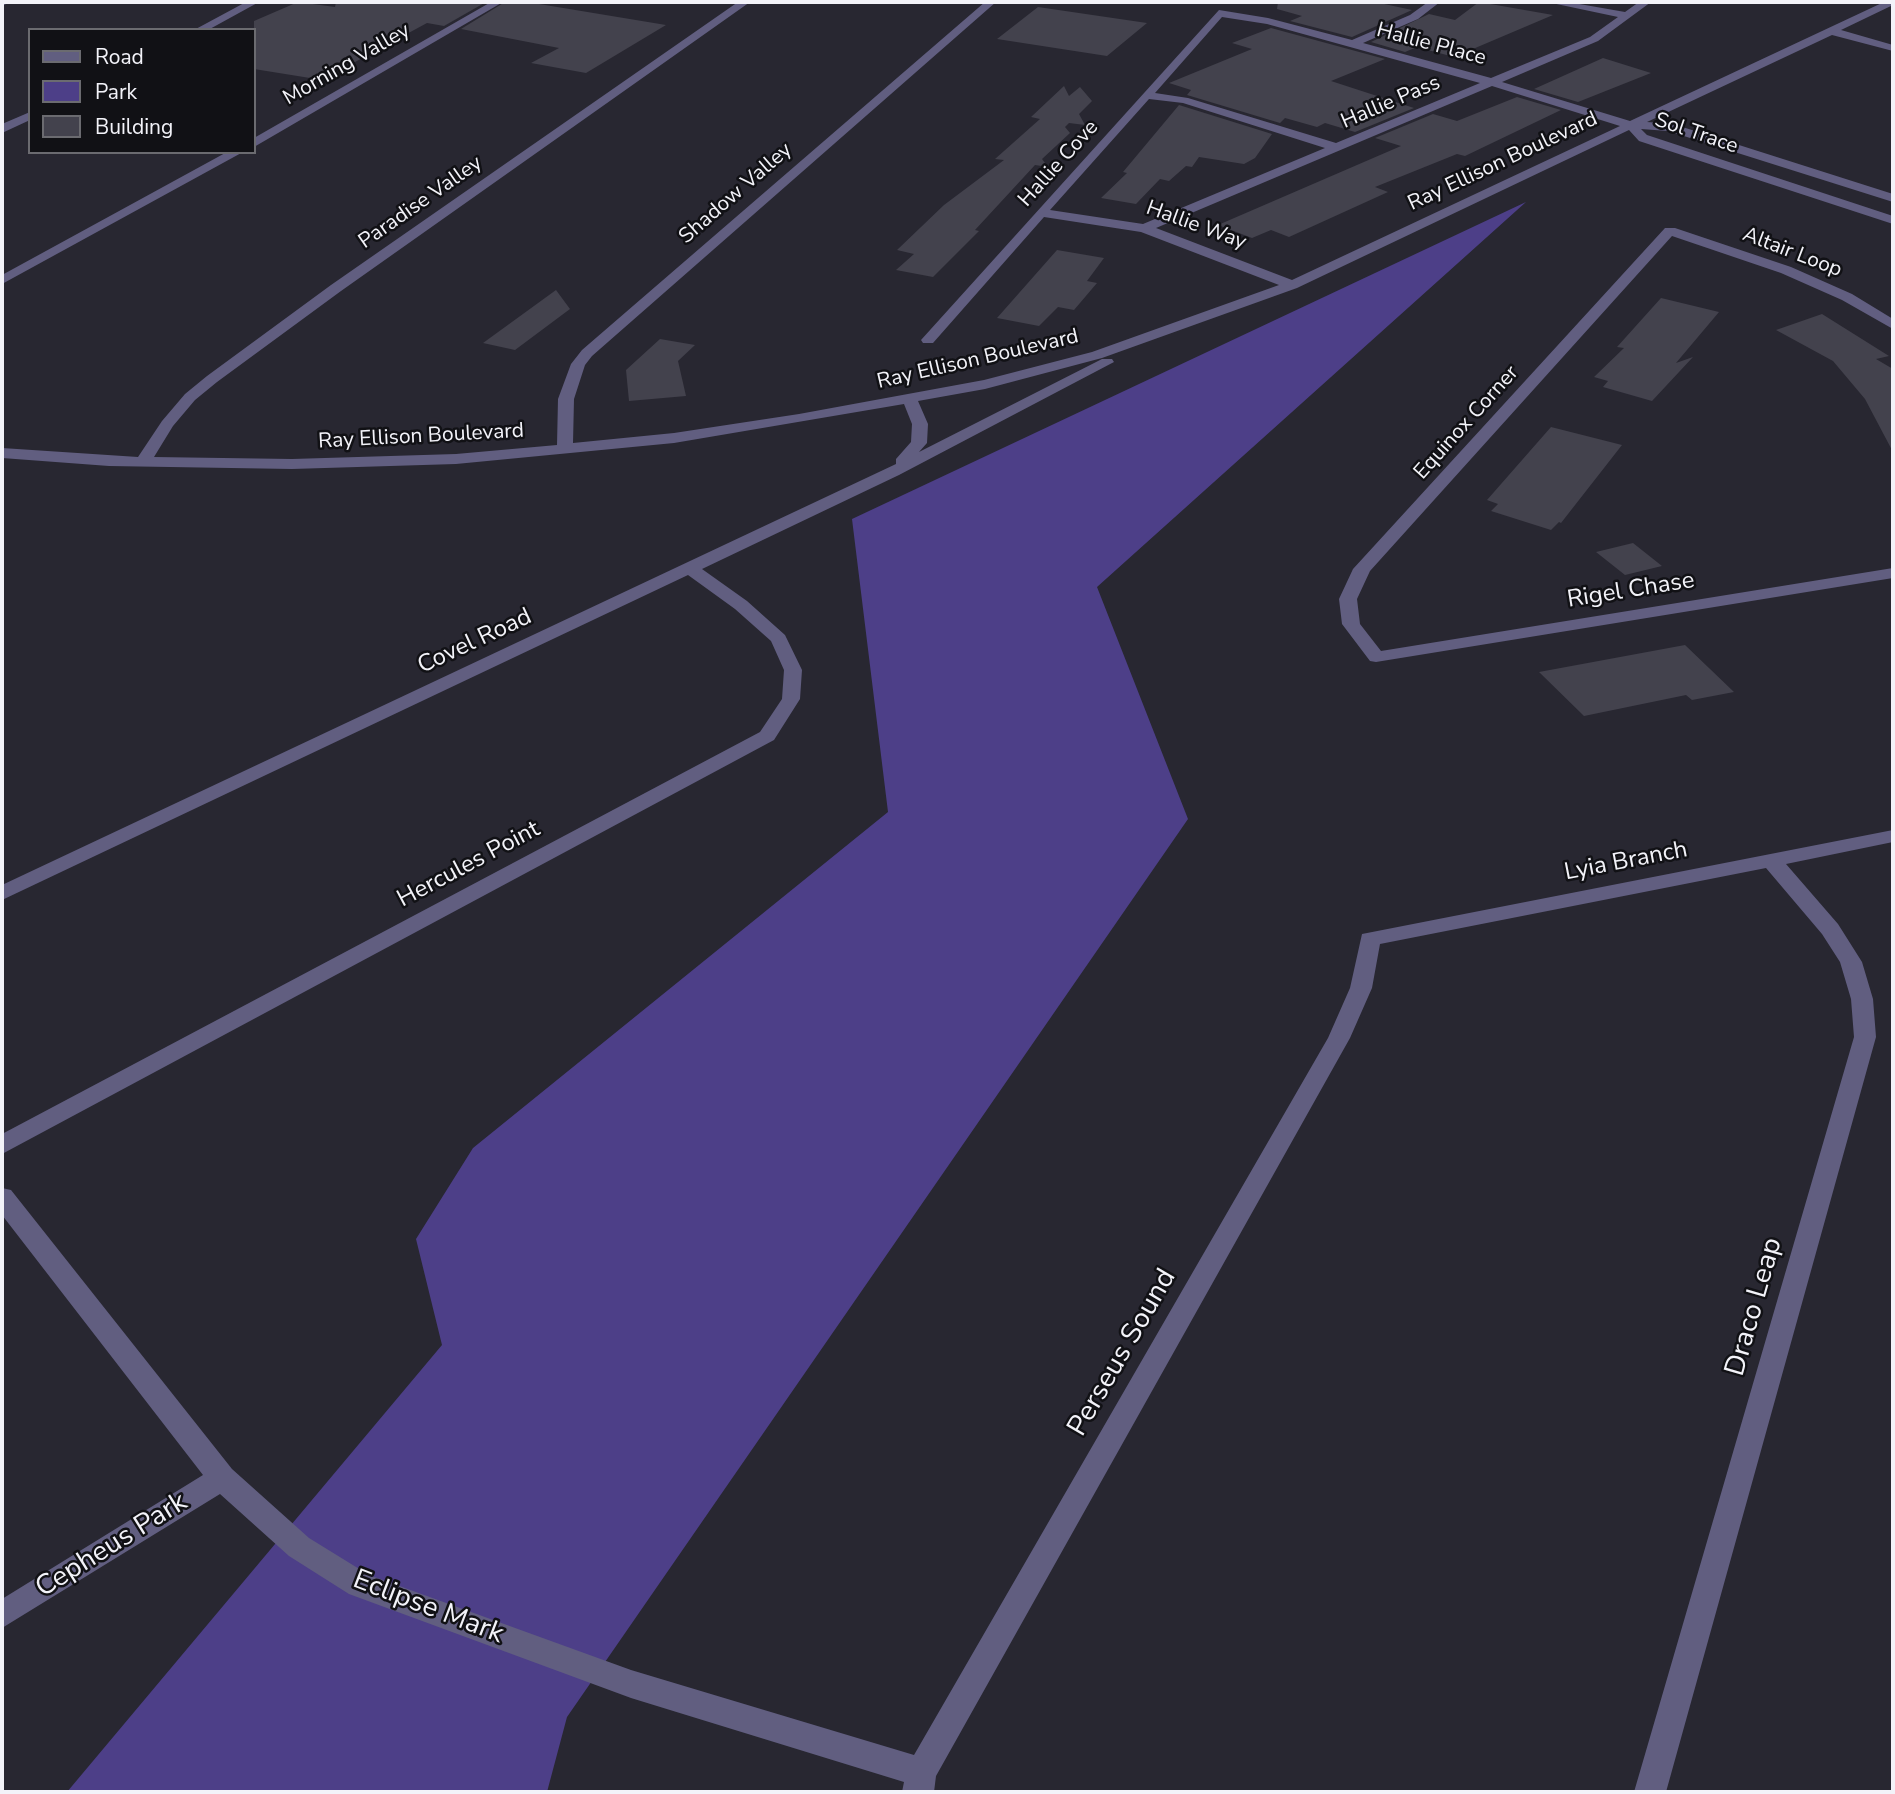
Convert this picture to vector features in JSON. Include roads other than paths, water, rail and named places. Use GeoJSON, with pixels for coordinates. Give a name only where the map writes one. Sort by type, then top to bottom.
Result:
{"type":"FeatureCollection","features":[{"type":"Feature","properties":{"kind":"street"},"geometry":{"type":"LineString","coordinates":[[203,28],[254,2]]}},
{"type":"Feature","properties":{"kind":"street","name":"Morning Valley"},"geometry":{"type":"LineString","coordinates":[[256,141],[498,2]]}},
{"type":"Feature","properties":{"kind":"street","name":"Paradise Valley"},"geometry":{"type":"LineString","coordinates":[[143,462],[167,424],[190,397],[212,379],[335,288],[745,2]]}},
{"type":"Feature","properties":{"kind":"street","name":"Shadow Valley"},"geometry":{"type":"LineString","coordinates":[[565,449],[566,398],[578,364],[586,353],[991,2]]}},
{"type":"Feature","properties":{"kind":"street"},"geometry":{"type":"LineString","coordinates":[[1353,44],[1414,17],[1435,2]]}},
{"type":"Feature","properties":{"kind":"street"},"geometry":{"type":"LineString","coordinates":[[1552,2],[1629,16]]}},
{"type":"Feature","properties":{"kind":"street","name":"Hallie Pass"},"geometry":{"type":"LineString","coordinates":[[1144,228],[1594,39],[1646,2]]}},
{"type":"Feature","properties":{"kind":"street","name":"Ray Ellison Boulevard"},"geometry":{"type":"LineString","coordinates":[[2,453],[143,462],[344,463],[456,459],[743,428],[910,399],[1048,368],[1158,334],[1292,285],[1892,2]]}},
{"type":"Feature","properties":{"kind":"street","name":"Hallie Place"},"geometry":{"type":"LineString","coordinates":[[1219,13],[1268,21],[1353,44],[1491,82],[1631,125]]}},
{"type":"Feature","properties":{"kind":"street","name":"Hallie Cove"},"geometry":{"type":"LineString","coordinates":[[928,340],[1219,13]]}},
{"type":"Feature","properties":{"kind":"street"},"geometry":{"type":"LineString","coordinates":[[1831,31],[1893,48]]}},
{"type":"Feature","properties":{"kind":"street"},"geometry":{"type":"LineString","coordinates":[[1147,95],[1184,100],[1336,147]]}},
{"type":"Feature","properties":{"kind":"street"},"geometry":{"type":"LineString","coordinates":[[2,129],[28,116]]}},
{"type":"Feature","properties":{"kind":"street","name":"Sol Trace"},"geometry":{"type":"LineString","coordinates":[[1631,125],[1669,127],[1892,197]]}},
{"type":"Feature","properties":{"kind":"street","name":"Sol Trace"},"geometry":{"type":"LineString","coordinates":[[1631,125],[1643,138],[1893,220]]}},
{"type":"Feature","properties":{"kind":"street"},"geometry":{"type":"LineString","coordinates":[[2,280],[233,154]]}},
{"type":"Feature","properties":{"kind":"street","name":"Hallie Way"},"geometry":{"type":"LineString","coordinates":[[1041,213],[1144,228],[1292,285]]}},
{"type":"Feature","properties":{"kind":"street","name":"Altair Loop"},"geometry":{"type":"LineString","coordinates":[[1670,231],[1786,271],[1847,297],[1893,325]]}},
{"type":"Feature","properties":{"kind":"street","name":"Equinox Corner"},"geometry":{"type":"LineString","coordinates":[[1376,657],[1351,624],[1348,600],[1362,569],[1670,231]]}},
{"type":"Feature","properties":{"kind":"street"},"geometry":{"type":"LineString","coordinates":[[893,472],[1158,334]]}},
{"type":"Feature","properties":{"kind":"street","name":"Covel Road"},"geometry":{"type":"LineString","coordinates":[[2,893],[893,472],[919,443],[920,424],[910,399]]}},
{"type":"Feature","properties":{"kind":"street","name":"Hercules Point"},"geometry":{"type":"LineString","coordinates":[[2,1145],[766,736],[791,699],[793,670],[779,639],[741,605],[689,568]]}},
{"type":"Feature","properties":{"kind":"street","name":"Rigel Chase"},"geometry":{"type":"LineString","coordinates":[[1376,657],[1893,573]]}},
{"type":"Feature","properties":{"kind":"street","name":"Lyia Branch"},"geometry":{"type":"LineString","coordinates":[[1370,939],[1893,836]]}},
{"type":"Feature","properties":{"kind":"street","name":"Draco Leap"},"geometry":{"type":"LineString","coordinates":[[1650,1792],[1865,1037],[1862,999],[1851,962],[1830,929],[1772,860]]}},
{"type":"Feature","properties":{"kind":"street","name":"Perseus Sound"},"geometry":{"type":"LineString","coordinates":[[919,1782],[1339,1038],[1361,988],[1370,939]]}},
{"type":"Feature","properties":{"kind":"street","name":"Eclipse Mark"},"geometry":{"type":"LineString","coordinates":[[2,1197],[222,1478],[299,1547],[359,1585],[631,1684],[919,1782]]}},
{"type":"Feature","properties":{"kind":"street","name":"Cepheus Park"},"geometry":{"type":"LineString","coordinates":[[2,1615],[222,1478]]}}]}
